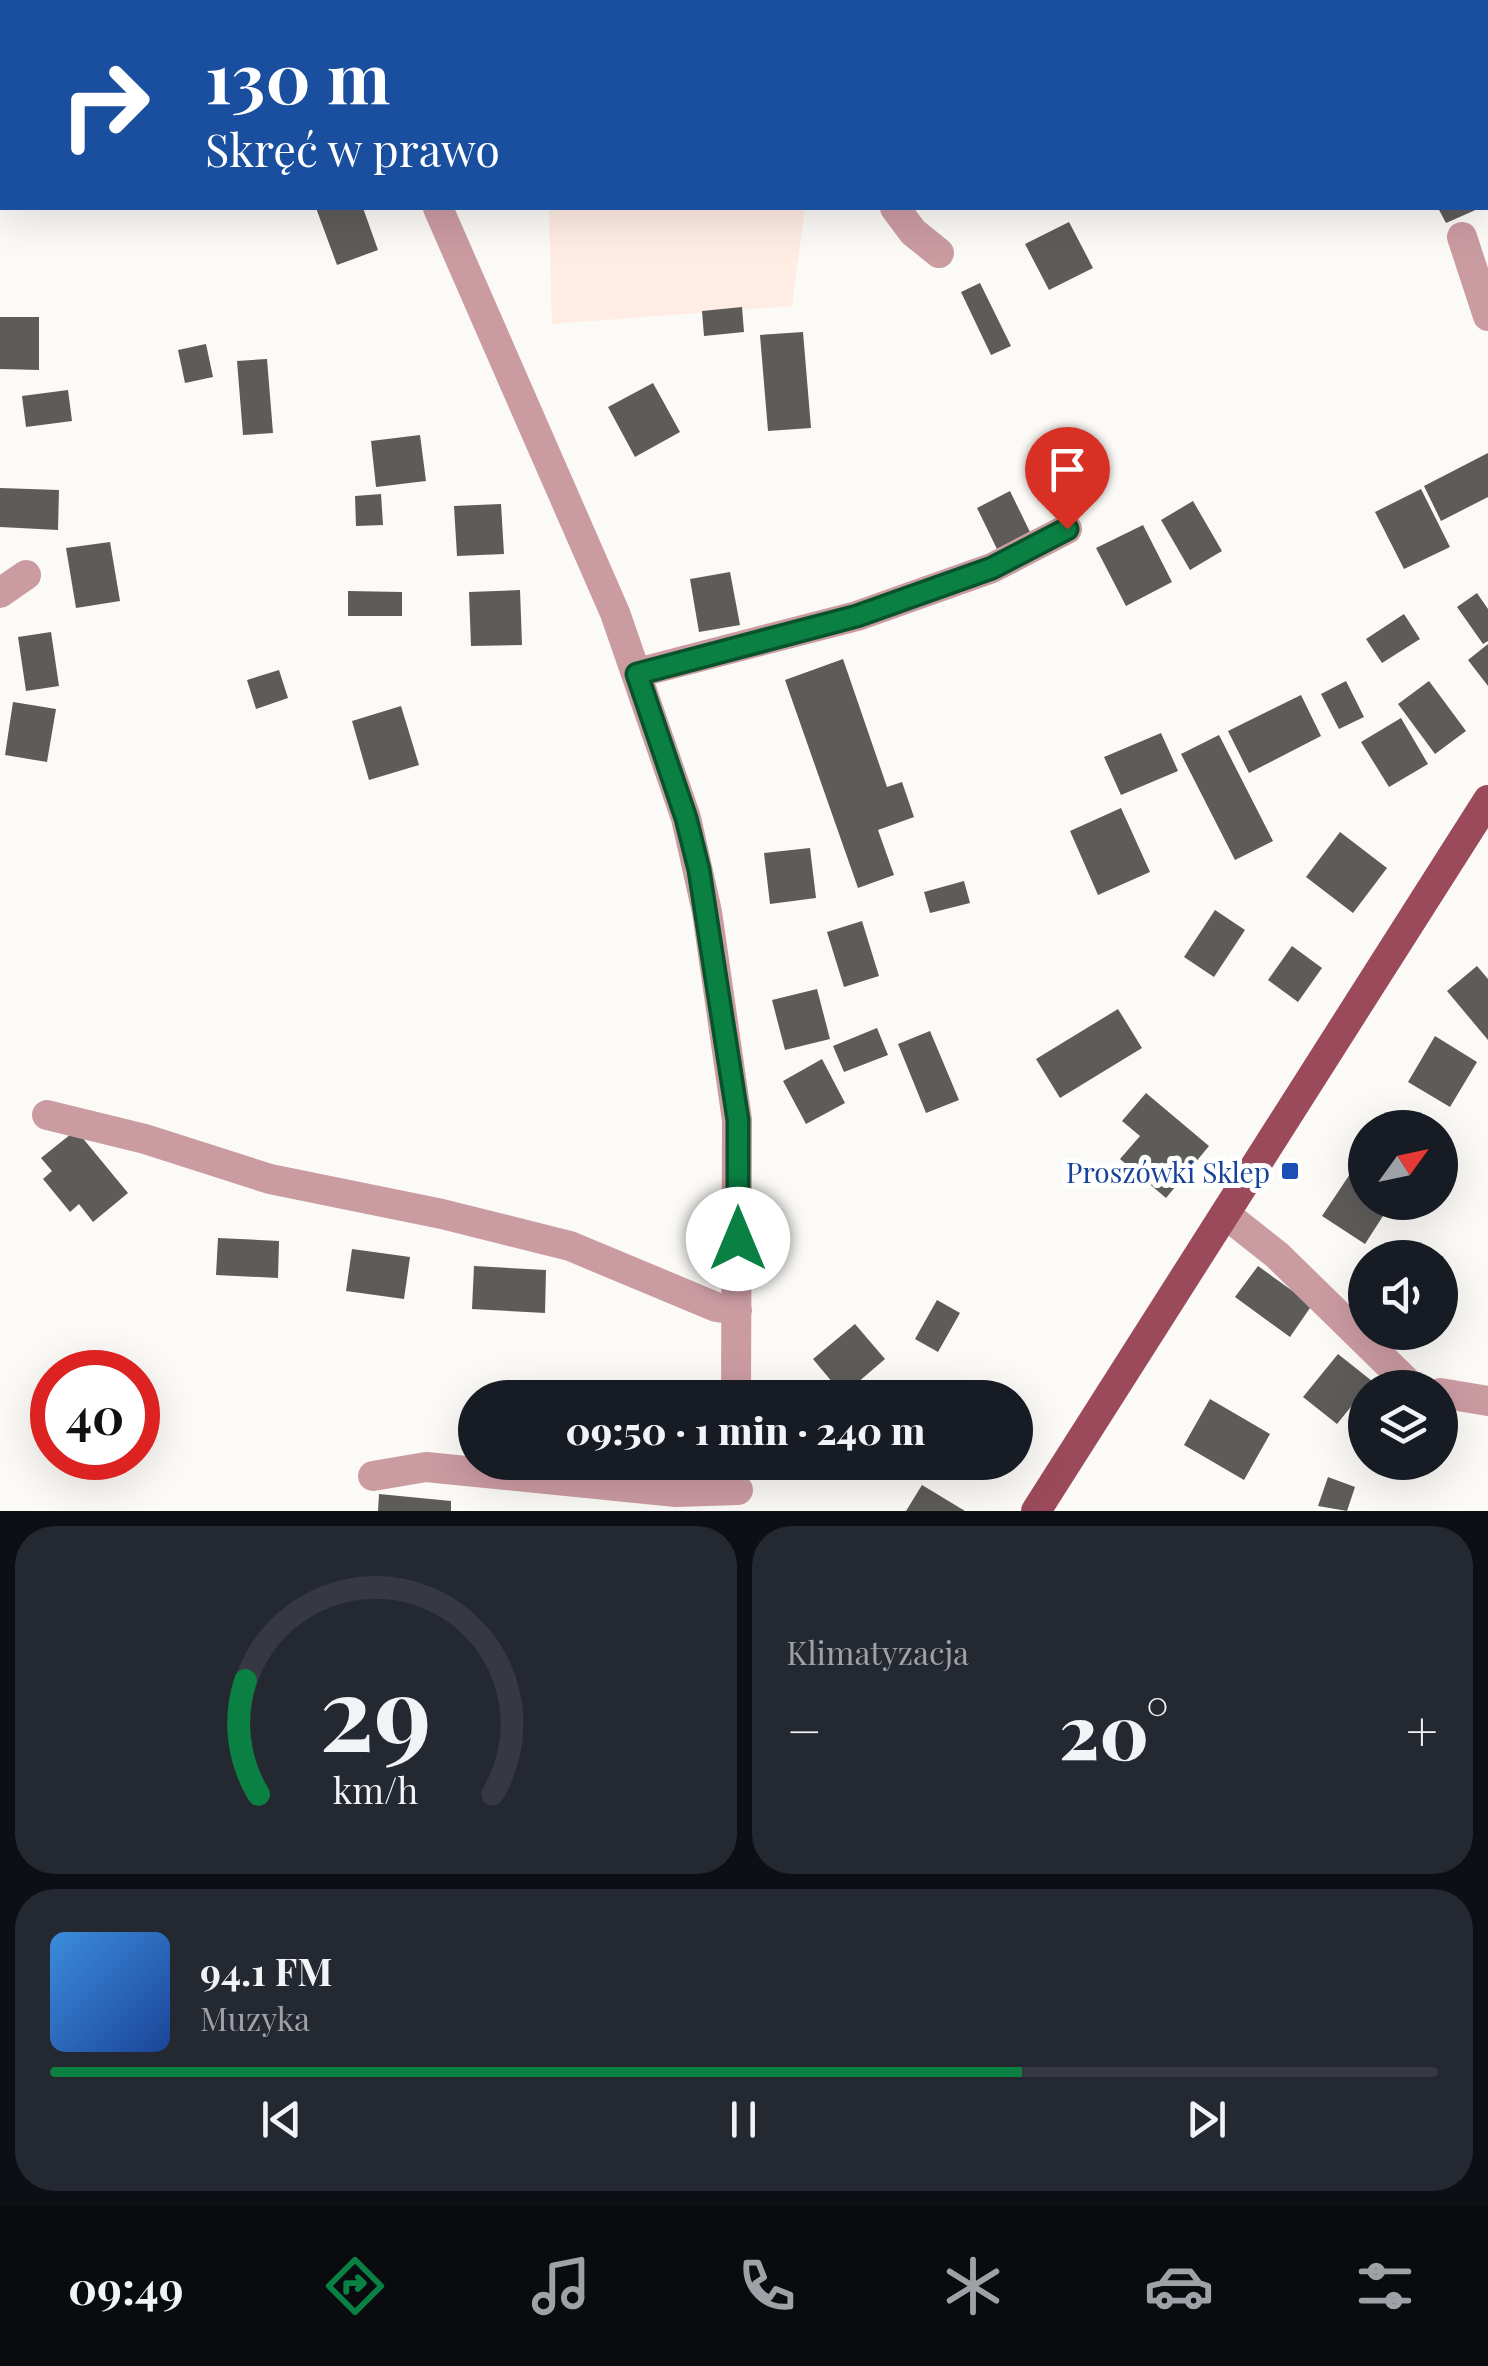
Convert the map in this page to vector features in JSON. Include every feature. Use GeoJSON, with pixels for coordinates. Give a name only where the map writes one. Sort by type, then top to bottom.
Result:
{"type":"FeatureCollection","features":[{"type":"Feature","properties":{"kind":"main road"},"geometry":{"type":"LineString","coordinates":[[1036,1511],[1488,800]]}},
{"type":"Feature","properties":{"kind":"street"},"geometry":{"type":"LineString","coordinates":[[439,210],[615,613],[686,818],[699,870],[738,1120],[736,1380]]}},
{"type":"Feature","properties":{"kind":"street"},"geometry":{"type":"LineString","coordinates":[[896,210],[912,232],[939,253]]}},
{"type":"Feature","properties":{"kind":"street"},"geometry":{"type":"LineString","coordinates":[[1462,237],[1488,316]]}},
{"type":"Feature","properties":{"kind":"street"},"geometry":{"type":"LineString","coordinates":[[637,674],[857,616],[992,568],[1067,529]]}},
{"type":"Feature","properties":{"kind":"street"},"geometry":{"type":"LineString","coordinates":[[0,593],[26,575]]}},
{"type":"Feature","properties":{"kind":"street"},"geometry":{"type":"LineString","coordinates":[[48,1115],[144,1139],[270,1179],[442,1214],[570,1246],[716,1307],[737,1310]]}},
{"type":"Feature","properties":{"kind":"street"},"geometry":{"type":"LineString","coordinates":[[1225,1214],[1277,1256],[1394,1370]]}},
{"type":"Feature","properties":{"kind":"street"},"geometry":{"type":"LineString","coordinates":[[1458,1396],[1488,1401]]}},
{"type":"Feature","properties":{"kind":"street"},"geometry":{"type":"LineString","coordinates":[[373,1476],[426,1467],[676,1492],[739,1488]]}},
{"type":"Feature","properties":{"kind":"shaded area"},"geometry":{"type":"Polygon","coordinates":[[[549,210],[805,210],[792,306],[552,324],[549,210]]]}},
{"type":"Feature","properties":{"kind":"building"},"geometry":{"type":"Polygon","coordinates":[[[317,210],[364,210],[378,250],[337,265],[317,210]]]}},
{"type":"Feature","properties":{"kind":"building"},"geometry":{"type":"Polygon","coordinates":[[[1439,210],[1475,210],[1446,223],[1439,210]]]}},
{"type":"Feature","properties":{"kind":"building"},"geometry":{"type":"Polygon","coordinates":[[[1069,222],[1093,268],[1049,290],[1025,244],[1069,222]]]}},
{"type":"Feature","properties":{"kind":"building"},"geometry":{"type":"Polygon","coordinates":[[[980,283],[1011,346],[991,355],[961,292],[980,283]]]}},
{"type":"Feature","properties":{"kind":"building"},"geometry":{"type":"Polygon","coordinates":[[[742,307],[744,332],[704,336],[702,311],[742,307]]]}},
{"type":"Feature","properties":{"kind":"building"},"geometry":{"type":"Polygon","coordinates":[[[0,317],[39,317],[39,370],[0,369],[0,317]]]}},
{"type":"Feature","properties":{"kind":"building"},"geometry":{"type":"Polygon","coordinates":[[[803,332],[811,428],[768,431],[760,335],[803,332]]]}},
{"type":"Feature","properties":{"kind":"building"},"geometry":{"type":"Polygon","coordinates":[[[206,344],[213,377],[185,383],[178,350],[206,344]]]}},
{"type":"Feature","properties":{"kind":"building"},"geometry":{"type":"Polygon","coordinates":[[[267,359],[273,433],[243,435],[237,361],[267,359]]]}},
{"type":"Feature","properties":{"kind":"building"},"geometry":{"type":"Polygon","coordinates":[[[653,383],[680,432],[635,457],[608,407],[653,383]]]}},
{"type":"Feature","properties":{"kind":"building"},"geometry":{"type":"Polygon","coordinates":[[[68,390],[72,421],[26,427],[22,396],[68,390]]]}},
{"type":"Feature","properties":{"kind":"building"},"geometry":{"type":"Polygon","coordinates":[[[420,435],[426,481],[376,487],[371,441],[420,435]]]}},
{"type":"Feature","properties":{"kind":"building"},"geometry":{"type":"Polygon","coordinates":[[[1488,453],[1488,497],[1441,521],[1424,486],[1488,453]]]}},
{"type":"Feature","properties":{"kind":"building"},"geometry":{"type":"Polygon","coordinates":[[[0,488],[59,490],[58,530],[0,527],[0,488]]]}},
{"type":"Feature","properties":{"kind":"building"},"geometry":{"type":"Polygon","coordinates":[[[1421,489],[1450,547],[1404,569],[1375,512],[1421,489]]]}},
{"type":"Feature","properties":{"kind":"building"},"geometry":{"type":"Polygon","coordinates":[[[1010,491],[1030,532],[997,549],[977,508],[1010,491]]]}},
{"type":"Feature","properties":{"kind":"building"},"geometry":{"type":"Polygon","coordinates":[[[381,494],[383,525],[356,526],[355,496],[381,494]]]}},
{"type":"Feature","properties":{"kind":"building"},"geometry":{"type":"Polygon","coordinates":[[[1193,501],[1222,551],[1190,570],[1161,520],[1193,501]]]}},
{"type":"Feature","properties":{"kind":"building"},"geometry":{"type":"Polygon","coordinates":[[[501,504],[504,554],[457,556],[454,506],[501,504]]]}},
{"type":"Feature","properties":{"kind":"building"},"geometry":{"type":"Polygon","coordinates":[[[1143,525],[1172,582],[1126,606],[1096,548],[1143,525]]]}},
{"type":"Feature","properties":{"kind":"building"},"geometry":{"type":"Polygon","coordinates":[[[110,542],[120,601],[76,608],[66,548],[110,542]]]}},
{"type":"Feature","properties":{"kind":"building"},"geometry":{"type":"Polygon","coordinates":[[[730,572],[740,625],[699,632],[690,579],[730,572]]]}},
{"type":"Feature","properties":{"kind":"building"},"geometry":{"type":"Polygon","coordinates":[[[520,590],[522,645],[471,646],[469,592],[520,590]]]}},
{"type":"Feature","properties":{"kind":"building"},"geometry":{"type":"Polygon","coordinates":[[[348,591],[402,592],[402,616],[348,616],[348,591]]]}},
{"type":"Feature","properties":{"kind":"building"},"geometry":{"type":"Polygon","coordinates":[[[1477,593],[1488,609],[1488,641],[1483,644],[1457,607],[1477,593]]]}},
{"type":"Feature","properties":{"kind":"building"},"geometry":{"type":"Polygon","coordinates":[[[1404,614],[1420,639],[1382,663],[1366,639],[1404,614]]]}},
{"type":"Feature","properties":{"kind":"building"},"geometry":{"type":"Polygon","coordinates":[[[51,632],[59,686],[26,691],[18,637],[51,632]]]}},
{"type":"Feature","properties":{"kind":"building"},"geometry":{"type":"Polygon","coordinates":[[[1488,644],[1488,686],[1468,660],[1488,644]]]}},
{"type":"Feature","properties":{"kind":"building"},"geometry":{"type":"Polygon","coordinates":[[[843,659],[887,787],[902,782],[914,817],[878,830],[894,875],[858,888],[785,680],[843,659]]]}},
{"type":"Feature","properties":{"kind":"building"},"geometry":{"type":"Polygon","coordinates":[[[279,670],[288,698],[256,709],[247,680],[279,670]]]}},
{"type":"Feature","properties":{"kind":"building"},"geometry":{"type":"Polygon","coordinates":[[[1346,681],[1364,717],[1339,729],[1321,694],[1346,681]]]}},
{"type":"Feature","properties":{"kind":"building"},"geometry":{"type":"Polygon","coordinates":[[[1429,681],[1466,731],[1435,754],[1398,704],[1429,681]]]}},
{"type":"Feature","properties":{"kind":"building"},"geometry":{"type":"Polygon","coordinates":[[[1301,695],[1321,736],[1249,773],[1228,731],[1301,695]]]}},
{"type":"Feature","properties":{"kind":"building"},"geometry":{"type":"Polygon","coordinates":[[[13,702],[56,709],[47,762],[5,755],[13,702]]]}},
{"type":"Feature","properties":{"kind":"building"},"geometry":{"type":"Polygon","coordinates":[[[401,706],[419,765],[369,780],[352,721],[401,706]]]}},
{"type":"Feature","properties":{"kind":"building"},"geometry":{"type":"Polygon","coordinates":[[[1401,718],[1428,764],[1389,787],[1361,742],[1401,718]]]}},
{"type":"Feature","properties":{"kind":"building"},"geometry":{"type":"Polygon","coordinates":[[[1161,733],[1178,771],[1121,795],[1104,757],[1161,733]]]}},
{"type":"Feature","properties":{"kind":"building"},"geometry":{"type":"Polygon","coordinates":[[[1219,735],[1273,841],[1235,860],[1181,754],[1219,735]]]}},
{"type":"Feature","properties":{"kind":"building"},"geometry":{"type":"Polygon","coordinates":[[[1121,808],[1150,872],[1098,895],[1070,831],[1121,808]]]}},
{"type":"Feature","properties":{"kind":"building"},"geometry":{"type":"Polygon","coordinates":[[[1340,832],[1387,868],[1353,913],[1306,877],[1340,832]]]}},
{"type":"Feature","properties":{"kind":"building"},"geometry":{"type":"Polygon","coordinates":[[[810,848],[816,898],[770,904],[764,853],[810,848]]]}},
{"type":"Feature","properties":{"kind":"building"},"geometry":{"type":"Polygon","coordinates":[[[964,881],[970,903],[930,913],[924,892],[964,881]]]}},
{"type":"Feature","properties":{"kind":"building"},"geometry":{"type":"Polygon","coordinates":[[[1215,910],[1245,930],[1214,977],[1184,957],[1215,910]]]}},
{"type":"Feature","properties":{"kind":"building"},"geometry":{"type":"Polygon","coordinates":[[[862,921],[879,976],[844,987],[827,932],[862,921]]]}},
{"type":"Feature","properties":{"kind":"building"},"geometry":{"type":"Polygon","coordinates":[[[1292,946],[1322,968],[1298,1002],[1268,980],[1292,946]]]}},
{"type":"Feature","properties":{"kind":"building"},"geometry":{"type":"Polygon","coordinates":[[[1477,966],[1488,979],[1488,1040],[1447,991],[1477,966]]]}},
{"type":"Feature","properties":{"kind":"building"},"geometry":{"type":"Polygon","coordinates":[[[817,989],[830,1039],[785,1050],[772,1000],[817,989]]]}},
{"type":"Feature","properties":{"kind":"building"},"geometry":{"type":"Polygon","coordinates":[[[1118,1009],[1142,1048],[1060,1098],[1036,1059],[1118,1009]]]}},
{"type":"Feature","properties":{"kind":"building"},"geometry":{"type":"Polygon","coordinates":[[[877,1028],[888,1055],[844,1072],[833,1046],[877,1028]]]}},
{"type":"Feature","properties":{"kind":"building"},"geometry":{"type":"Polygon","coordinates":[[[930,1031],[959,1100],[926,1113],[898,1044],[930,1031]]]}},
{"type":"Feature","properties":{"kind":"building"},"geometry":{"type":"Polygon","coordinates":[[[1435,1036],[1477,1062],[1450,1107],[1408,1082],[1435,1036]]]}},
{"type":"Feature","properties":{"kind":"building"},"geometry":{"type":"Polygon","coordinates":[[[822,1059],[845,1103],[806,1124],[783,1081],[822,1059]]]}},
{"type":"Feature","properties":{"kind":"building"},"geometry":{"type":"Polygon","coordinates":[[[1146,1093],[1209,1146],[1166,1198],[1120,1159],[1140,1136],[1122,1121],[1146,1093]]]}},
{"type":"Feature","properties":{"kind":"building"},"geometry":{"type":"Polygon","coordinates":[[[76,1130],[128,1193],[93,1222],[79,1204],[70,1212],[43,1179],[52,1171],[41,1158],[76,1130]]]}},
{"type":"Feature","properties":{"kind":"building"},"geometry":{"type":"Polygon","coordinates":[[[1348,1177],[1348,1220],[1380,1220],[1368,1240],[1359,1240],[1322,1216],[1348,1177]]]}},
{"type":"Feature","properties":{"kind":"building"},"geometry":{"type":"Polygon","coordinates":[[[218,1238],[279,1241],[278,1278],[216,1275],[218,1238]]]}},
{"type":"Feature","properties":{"kind":"building"},"geometry":{"type":"Polygon","coordinates":[[[352,1249],[410,1257],[404,1299],[346,1291],[352,1249]]]}},
{"type":"Feature","properties":{"kind":"building"},"geometry":{"type":"Polygon","coordinates":[[[474,1266],[546,1270],[545,1313],[472,1309],[474,1266]]]}},
{"type":"Feature","properties":{"kind":"building"},"geometry":{"type":"Polygon","coordinates":[[[1258,1266],[1312,1305],[1290,1337],[1235,1297],[1258,1266]]]}},
{"type":"Feature","properties":{"kind":"building"},"geometry":{"type":"Polygon","coordinates":[[[937,1300],[960,1313],[938,1352],[915,1339],[937,1300]]]}},
{"type":"Feature","properties":{"kind":"building"},"geometry":{"type":"Polygon","coordinates":[[[855,1324],[885,1359],[860,1380],[830,1380],[813,1359],[855,1324]]]}},
{"type":"Feature","properties":{"kind":"building"},"geometry":{"type":"Polygon","coordinates":[[[1338,1354],[1358,1370],[1348,1370],[1348,1410],[1337,1424],[1303,1397],[1338,1354]]]}},
{"type":"Feature","properties":{"kind":"building"},"geometry":{"type":"Polygon","coordinates":[[[1210,1399],[1270,1434],[1244,1480],[1184,1445],[1210,1399]]]}},
{"type":"Feature","properties":{"kind":"building"},"geometry":{"type":"Polygon","coordinates":[[[1328,1477],[1355,1487],[1347,1511],[1318,1506],[1328,1477]]]}},
{"type":"Feature","properties":{"kind":"building"},"geometry":{"type":"Polygon","coordinates":[[[922,1485],[965,1511],[906,1511],[922,1485]]]}},
{"type":"Feature","properties":{"kind":"building"},"geometry":{"type":"Polygon","coordinates":[[[379,1494],[451,1501],[451,1511],[378,1511],[379,1494]]]}},
{"type":"Feature","properties":{"kind":"place","name":"Proszówki Sklep"},"geometry":{"type":"Point","coordinates":[1290,1171]}},
{"type":"Feature","properties":{"kind":"route"},"geometry":{"type":"LineString","coordinates":[[738,1239],[738,1120],[699,870],[686,818],[637,674],[857,616],[992,568],[1067,529]]}}]}
